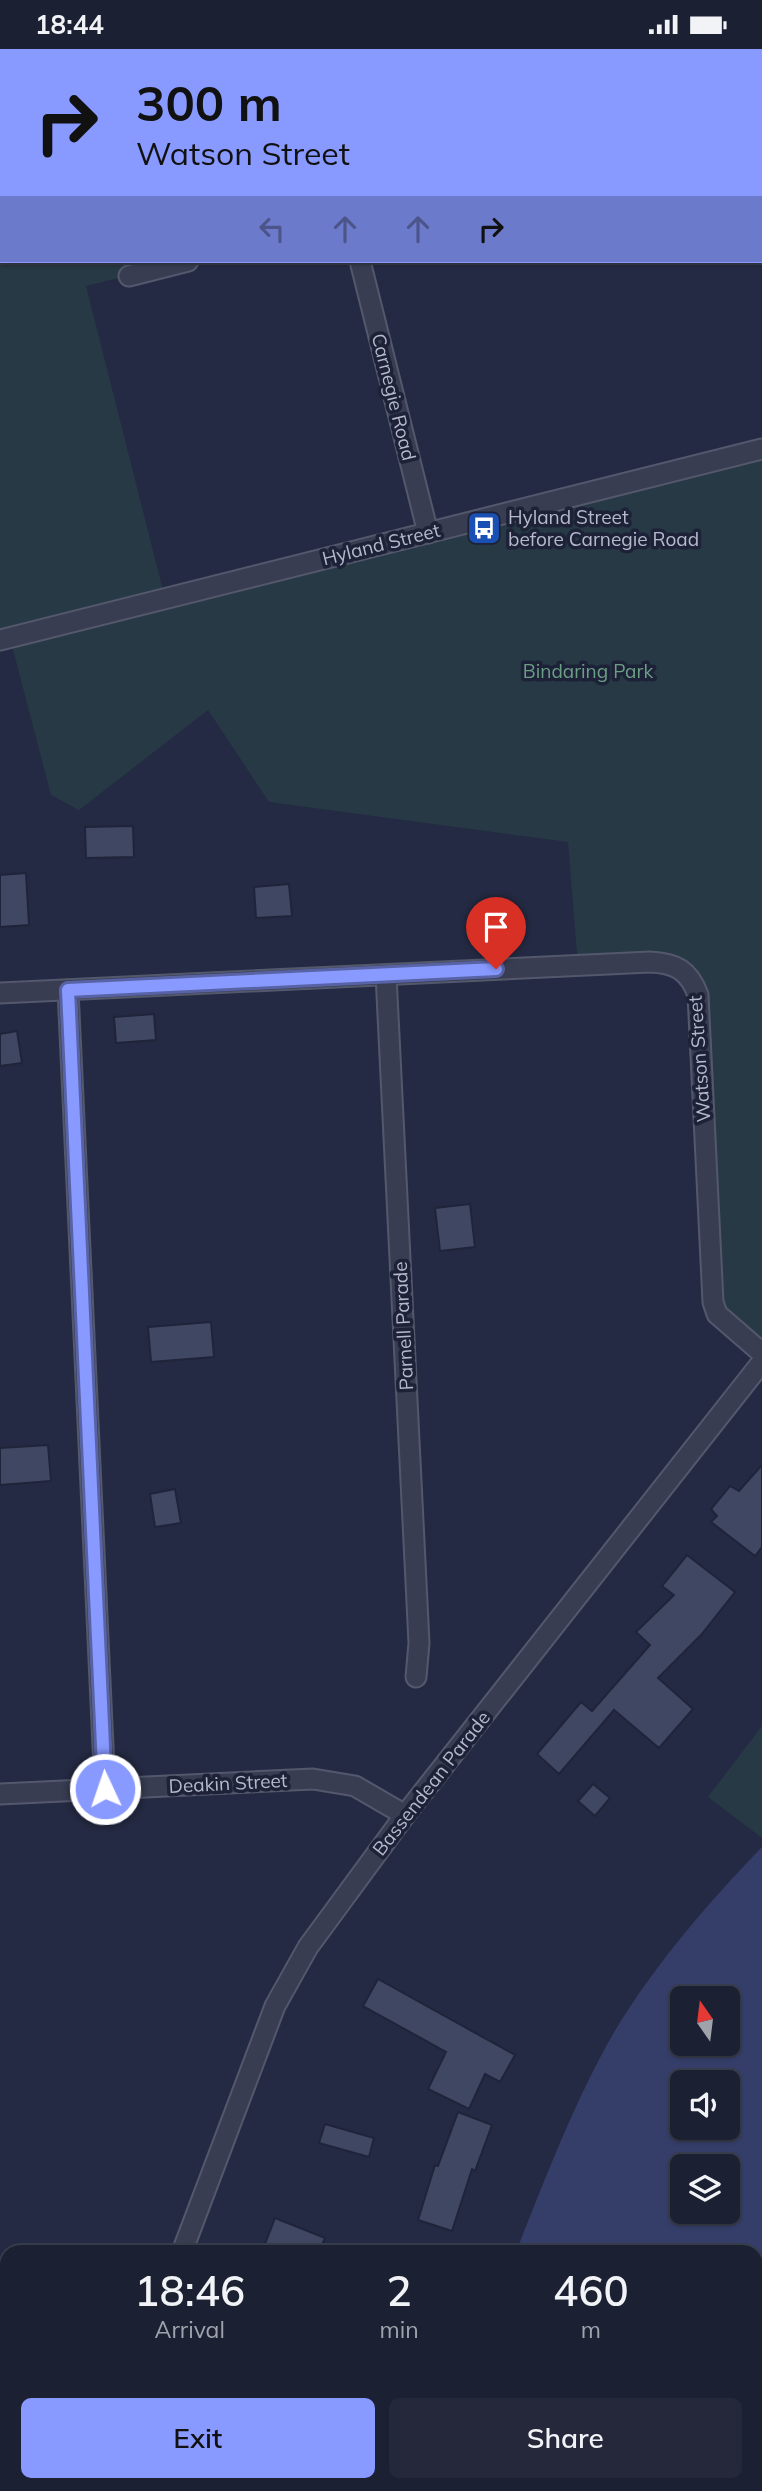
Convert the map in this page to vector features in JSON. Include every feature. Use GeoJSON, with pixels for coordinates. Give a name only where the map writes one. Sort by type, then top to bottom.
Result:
{"type":"FeatureCollection","features":[{"type":"Feature","properties":{"kind":"street"},"geometry":{"type":"LineString","coordinates":[[129,276],[180,263]]}},
{"type":"Feature","properties":{"kind":"street","name":"Carnegie Road"},"geometry":{"type":"LineString","coordinates":[[360,263],[428,533]]}},
{"type":"Feature","properties":{"kind":"street","name":"Hyland Street"},"geometry":{"type":"LineString","coordinates":[[0,640],[762,449]]}},
{"type":"Feature","properties":{"kind":"street","name":"Watson Street"},"geometry":{"type":"LineString","coordinates":[[0,993],[650,963],[668,963],[681,968],[692,980],[698,995],[713,1303],[717,1314],[762,1353]]}},
{"type":"Feature","properties":{"kind":"street","name":"Parnell Parade"},"geometry":{"type":"LineString","coordinates":[[386,975],[419,1643],[416,1677]]}},
{"type":"Feature","properties":{"kind":"street"},"geometry":{"type":"LineString","coordinates":[[68,990],[105,1789]]}},
{"type":"Feature","properties":{"kind":"street","name":"Bassendean Parade"},"geometry":{"type":"LineString","coordinates":[[185,2245],[275,2006],[291,1975],[405,1815],[762,1362]]}},
{"type":"Feature","properties":{"kind":"street","name":"Deakin Street"},"geometry":{"type":"LineString","coordinates":[[0,1794],[313,1779],[335,1781],[355,1787],[405,1815]]}},
{"type":"Feature","properties":{"kind":"green space","name":"Bindaring Park"},"geometry":{"type":"Polygon","coordinates":[[[0,263],[180,263],[86,286],[165,598],[762,449],[762,1353],[717,1314],[698,995],[681,968],[578,965],[568,842],[269,802],[208,710],[79,810],[51,795],[10,638],[0,640],[0,263]]]}},
{"type":"Feature","properties":{"kind":"green space"},"geometry":{"type":"Polygon","coordinates":[[[762,1726],[762,1838],[708,1797],[762,1726]]]}},
{"type":"Feature","properties":{"kind":"water"},"geometry":{"type":"Polygon","coordinates":[[[762,1847],[762,2245],[519,2245],[574,2110],[601,2055],[632,2004],[666,1957],[762,1847]]]}},
{"type":"Feature","properties":{"kind":"building"},"geometry":{"type":"Polygon","coordinates":[[[133,826],[134,857],[86,858],[85,827],[133,826]]]}},
{"type":"Feature","properties":{"kind":"building"},"geometry":{"type":"Polygon","coordinates":[[[26,873],[29,925],[0,927],[0,875],[26,873]]]}},
{"type":"Feature","properties":{"kind":"building"},"geometry":{"type":"Polygon","coordinates":[[[289,884],[292,916],[256,918],[254,887],[289,884]]]}},
{"type":"Feature","properties":{"kind":"building"},"geometry":{"type":"Polygon","coordinates":[[[154,1014],[156,1040],[116,1043],[114,1017],[154,1014]]]}},
{"type":"Feature","properties":{"kind":"building"},"geometry":{"type":"Polygon","coordinates":[[[17,1031],[22,1063],[0,1066],[0,1034],[17,1031]]]}},
{"type":"Feature","properties":{"kind":"building"},"geometry":{"type":"Polygon","coordinates":[[[470,1204],[475,1247],[440,1251],[435,1208],[470,1204]]]}},
{"type":"Feature","properties":{"kind":"building"},"geometry":{"type":"Polygon","coordinates":[[[211,1322],[214,1357],[151,1362],[148,1327],[211,1322]]]}},
{"type":"Feature","properties":{"kind":"building"},"geometry":{"type":"Polygon","coordinates":[[[48,1445],[51,1481],[0,1485],[0,1448],[48,1445]]]}},
{"type":"Feature","properties":{"kind":"building"},"geometry":{"type":"Polygon","coordinates":[[[762,1465],[762,1547],[755,1556],[711,1522],[717,1516],[711,1509],[730,1486],[739,1491],[762,1465]]]}},
{"type":"Feature","properties":{"kind":"building"},"geometry":{"type":"Polygon","coordinates":[[[175,1489],[181,1523],[155,1527],[150,1494],[175,1489]]]}},
{"type":"Feature","properties":{"kind":"building"},"geometry":{"type":"Polygon","coordinates":[[[687,1555],[735,1592],[701,1635],[658,1678],[693,1709],[659,1748],[614,1710],[559,1774],[537,1754],[581,1702],[592,1711],[650,1645],[636,1632],[674,1595],[662,1586],[687,1555]]]}},
{"type":"Feature","properties":{"kind":"building"},"geometry":{"type":"Polygon","coordinates":[[[593,1784],[610,1798],[595,1816],[578,1801],[593,1784]]]}},
{"type":"Feature","properties":{"kind":"building"},"geometry":{"type":"Polygon","coordinates":[[[378,1979],[515,2055],[500,2082],[485,2074],[469,2109],[428,2089],[446,2052],[363,2006],[378,1979]]]}},
{"type":"Feature","properties":{"kind":"building"},"geometry":{"type":"Polygon","coordinates":[[[458,2112],[492,2125],[475,2171],[472,2169],[452,2231],[418,2220],[435,2165],[438,2166],[458,2112]]]}},
{"type":"Feature","properties":{"kind":"building"},"geometry":{"type":"Polygon","coordinates":[[[325,2124],[374,2138],[369,2157],[319,2143],[325,2124]]]}},
{"type":"Feature","properties":{"kind":"building"},"geometry":{"type":"Polygon","coordinates":[[[275,2218],[325,2238],[322,2245],[265,2244],[275,2218]]]}},
{"type":"Feature","properties":{"kind":"place","name":"Hyland Street before Carnegie Road"},"geometry":{"type":"Point","coordinates":[484,528]}},
{"type":"Feature","properties":{"kind":"route"},"geometry":{"type":"LineString","coordinates":[[105,1789],[68,990],[496,969]]}}]}
